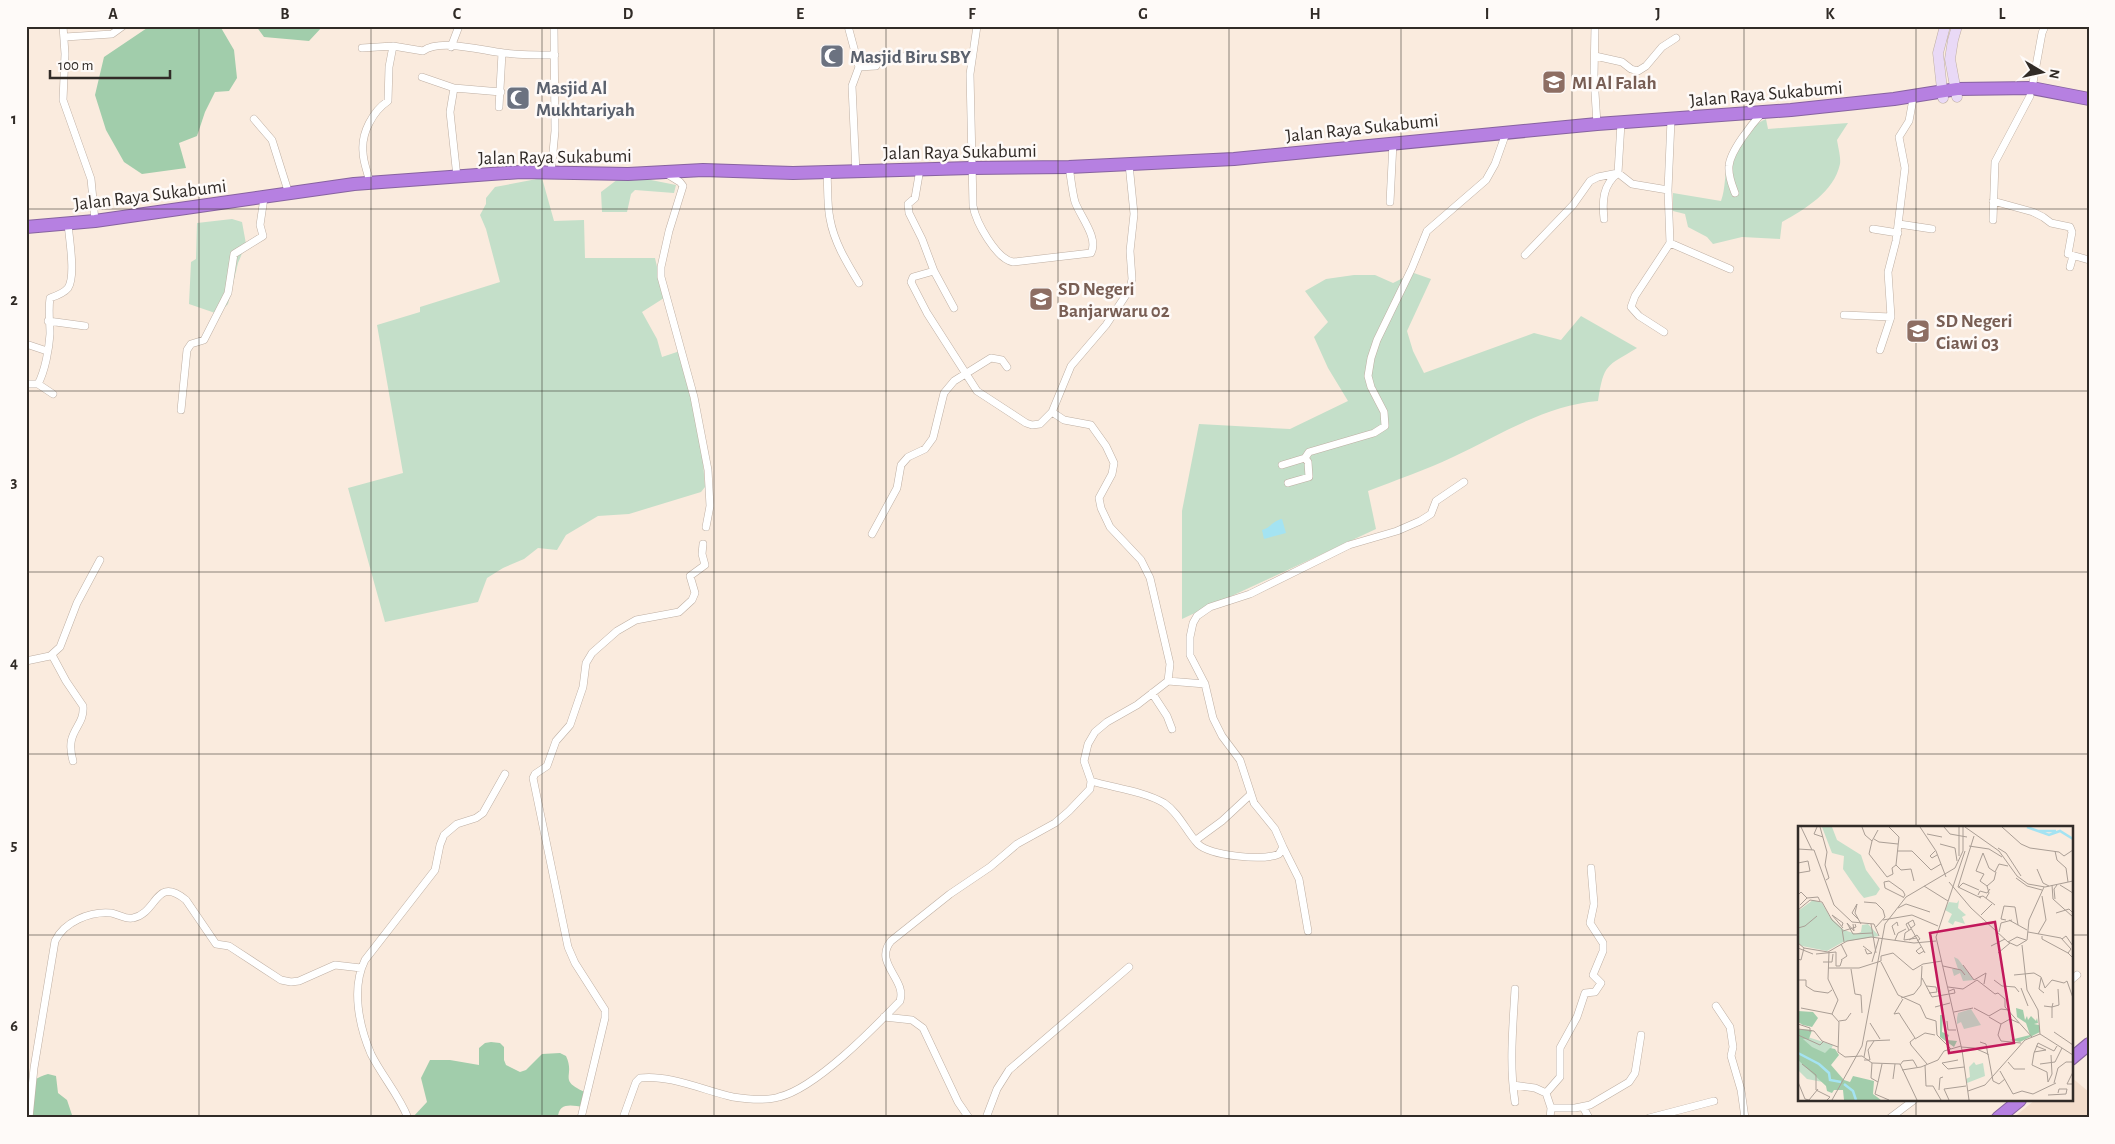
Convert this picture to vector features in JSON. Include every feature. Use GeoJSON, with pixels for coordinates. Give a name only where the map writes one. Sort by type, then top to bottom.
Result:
{"type":"FeatureCollection","features":[{"type":"Feature","properties":{"kind":"highway","name":"Jalan Raya Sukabumi"},"geometry":{"type":"LineString","coordinates":[[2031,92],[2089,106]]}},
{"type":"Feature","properties":{"kind":"highway","name":"Jalan Raya Sukabumi"},"geometry":{"type":"LineString","coordinates":[[26,227],[95,220],[370,183],[521,172],[665,173],[703,170],[827,173],[920,169],[1069,167],[1234,159],[1597,124],[1762,113],[1957,93],[2031,92],[2089,99]]}},
{"type":"Feature","properties":{"kind":"highway","name":"Jalan Raya Sukabumi"},"geometry":{"type":"LineString","coordinates":[[1894,99],[1913,99],[1942,94]]}},
{"type":"Feature","properties":{"kind":"highway"},"geometry":{"type":"LineString","coordinates":[[2072,1058],[2089,1044]]}},
{"type":"Feature","properties":{"kind":"highway"},"geometry":{"type":"LineString","coordinates":[[1998,1118],[2018,1102]]}},
{"type":"Feature","properties":{"kind":"street"},"geometry":{"type":"LineString","coordinates":[[63,26],[63,100],[90,179],[95,220]]}},
{"type":"Feature","properties":{"kind":"street"},"geometry":{"type":"LineString","coordinates":[[64,37],[112,34],[123,26]]}},
{"type":"Feature","properties":{"kind":"street"},"geometry":{"type":"LineString","coordinates":[[451,47],[459,26]]}},
{"type":"Feature","properties":{"kind":"street"},"geometry":{"type":"LineString","coordinates":[[551,173],[555,131],[554,26]]}},
{"type":"Feature","properties":{"kind":"street"},"geometry":{"type":"LineString","coordinates":[[848,26],[859,67],[852,86],[856,172]]}},
{"type":"Feature","properties":{"kind":"street"},"geometry":{"type":"LineString","coordinates":[[978,26],[970,74],[973,206],[978,224],[1003,257],[1013,262],[1088,254],[1092,251],[1092,240],[1074,197],[1069,167]]}},
{"type":"Feature","properties":{"kind":"street"},"geometry":{"type":"LineString","coordinates":[[1595,26],[1596,56],[1594,77],[1597,124]]}},
{"type":"Feature","properties":{"kind":"street"},"geometry":{"type":"LineString","coordinates":[[1942,94],[1938,53],[1945,26]]}},
{"type":"Feature","properties":{"kind":"street"},"geometry":{"type":"LineString","coordinates":[[1957,26],[1950,59],[1957,93]]}},
{"type":"Feature","properties":{"kind":"street"},"geometry":{"type":"LineString","coordinates":[[1993,220],[1993,170],[1998,154],[2031,92],[2045,26]]}},
{"type":"Feature","properties":{"kind":"street"},"geometry":{"type":"LineString","coordinates":[[1596,56],[1622,62],[1632,70],[1638,71],[1646,66],[1662,47],[1676,38]]}},
{"type":"Feature","properties":{"kind":"street"},"geometry":{"type":"LineString","coordinates":[[370,183],[362,153],[363,142],[377,109],[388,101],[392,46]]}},
{"type":"Feature","properties":{"kind":"street"},"geometry":{"type":"LineString","coordinates":[[362,48],[392,46],[423,51],[434,46],[555,56]]}},
{"type":"Feature","properties":{"kind":"street"},"geometry":{"type":"LineString","coordinates":[[499,107],[502,53]]}},
{"type":"Feature","properties":{"kind":"street"},"geometry":{"type":"LineString","coordinates":[[859,67],[876,66],[881,55],[908,57]]}},
{"type":"Feature","properties":{"kind":"street"},"geometry":{"type":"LineString","coordinates":[[422,77],[454,88],[501,92]]}},
{"type":"Feature","properties":{"kind":"street"},"geometry":{"type":"LineString","coordinates":[[454,88],[450,112],[457,177]]}},
{"type":"Feature","properties":{"kind":"street"},"geometry":{"type":"LineString","coordinates":[[1880,350],[1891,317],[1887,282],[1898,233],[1906,168],[1899,137],[1909,121],[1913,99]]}},
{"type":"Feature","properties":{"kind":"street"},"geometry":{"type":"LineString","coordinates":[[1735,193],[1729,172],[1729,162],[1750,125],[1762,113]]}},
{"type":"Feature","properties":{"kind":"street"},"geometry":{"type":"LineString","coordinates":[[254,119],[272,140],[289,194]]}},
{"type":"Feature","properties":{"kind":"street"},"geometry":{"type":"LineString","coordinates":[[1664,332],[1639,316],[1631,307],[1635,296],[1670,243],[1668,190],[1671,120]]}},
{"type":"Feature","properties":{"kind":"street"},"geometry":{"type":"LineString","coordinates":[[1604,219],[1603,195],[1612,178],[1618,173],[1621,123]]}},
{"type":"Feature","properties":{"kind":"street"},"geometry":{"type":"LineString","coordinates":[[1282,465],[1305,458],[1312,451],[1374,433],[1385,426],[1384,412],[1368,376],[1377,340],[1412,268],[1426,231],[1486,180],[1506,133]]}},
{"type":"Feature","properties":{"kind":"street"},"geometry":{"type":"LineString","coordinates":[[1390,202],[1393,143]]}},
{"type":"Feature","properties":{"kind":"street"},"geometry":{"type":"LineString","coordinates":[[934,271],[912,277],[911,282],[927,313],[980,394],[1026,424],[1040,424],[1052,412],[1071,366],[1106,325],[1128,293],[1132,283],[1130,251],[1133,206],[1130,164]]}},
{"type":"Feature","properties":{"kind":"street"},"geometry":{"type":"LineString","coordinates":[[920,169],[915,198],[908,204],[909,213],[922,239],[934,271],[954,308]]}},
{"type":"Feature","properties":{"kind":"street"},"geometry":{"type":"LineString","coordinates":[[665,173],[683,186],[669,231],[661,272],[694,397],[708,470],[710,506],[706,527]]}},
{"type":"Feature","properties":{"kind":"street"},"geometry":{"type":"LineString","coordinates":[[827,173],[828,209],[832,230],[859,283]]}},
{"type":"Feature","properties":{"kind":"street"},"geometry":{"type":"LineString","coordinates":[[1525,255],[1573,205],[1590,181],[1598,177],[1618,173],[1632,184],[1668,190]]}},
{"type":"Feature","properties":{"kind":"street"},"geometry":{"type":"LineString","coordinates":[[181,410],[187,350],[191,344],[204,340],[228,294],[234,254],[263,236],[260,225],[264,198]]}},
{"type":"Feature","properties":{"kind":"street"},"geometry":{"type":"LineString","coordinates":[[1993,201],[2033,212],[2051,223],[2070,227],[2072,232],[2067,253],[2089,260]]}},
{"type":"Feature","properties":{"kind":"street"},"geometry":{"type":"LineString","coordinates":[[38,384],[50,334],[48,321],[50,298],[66,290],[70,284],[71,258],[68,223]]}},
{"type":"Feature","properties":{"kind":"street"},"geometry":{"type":"LineString","coordinates":[[1899,224],[1932,229]]}},
{"type":"Feature","properties":{"kind":"street"},"geometry":{"type":"LineString","coordinates":[[1873,229],[1898,233]]}},
{"type":"Feature","properties":{"kind":"street"},"geometry":{"type":"LineString","coordinates":[[1670,243],[1730,269]]}},
{"type":"Feature","properties":{"kind":"street"},"geometry":{"type":"LineString","coordinates":[[2070,267],[2073,256]]}},
{"type":"Feature","properties":{"kind":"street"},"geometry":{"type":"LineString","coordinates":[[1844,315],[1891,317]]}},
{"type":"Feature","properties":{"kind":"street"},"geometry":{"type":"LineString","coordinates":[[48,321],[84,326]]}},
{"type":"Feature","properties":{"kind":"street"},"geometry":{"type":"LineString","coordinates":[[26,344],[47,351]]}},
{"type":"Feature","properties":{"kind":"street"},"geometry":{"type":"LineString","coordinates":[[872,534],[897,488],[901,465],[929,444],[935,432],[944,393],[954,381],[991,358],[1002,360],[1007,367]]}},
{"type":"Feature","properties":{"kind":"street"},"geometry":{"type":"LineString","coordinates":[[26,384],[38,384],[53,394]]}},
{"type":"Feature","properties":{"kind":"street"},"geometry":{"type":"LineString","coordinates":[[1052,412],[1064,420],[1091,425],[1113,458],[1114,470],[1100,495],[1100,502],[1110,527],[1141,560],[1150,578],[1170,664],[1168,681]]}},
{"type":"Feature","properties":{"kind":"street"},"geometry":{"type":"LineString","coordinates":[[1288,483],[1309,477],[1308,462],[1305,458]]}},
{"type":"Feature","properties":{"kind":"street"},"geometry":{"type":"LineString","coordinates":[[1308,931],[1299,879],[1275,829],[1259,811],[1250,795],[1248,782],[1240,760],[1222,736],[1212,718],[1205,684],[1190,655],[1193,623],[1203,612],[1250,594],[1349,545],[1381,537],[1420,521],[1431,514],[1436,501],[1464,482]]}},
{"type":"Feature","properties":{"kind":"street"},"geometry":{"type":"LineString","coordinates":[[581,1118],[605,1018],[605,1010],[575,963],[568,948],[533,778],[535,774],[547,766],[556,741],[570,725],[581,694],[588,658],[608,639],[630,623],[641,618],[674,614],[688,604],[695,593],[690,576],[705,565],[702,554],[703,544]]}},
{"type":"Feature","properties":{"kind":"street"},"geometry":{"type":"LineString","coordinates":[[26,661],[52,655],[56,652],[64,639],[77,603],[100,560]]}},
{"type":"Feature","properties":{"kind":"street"},"geometry":{"type":"LineString","coordinates":[[52,655],[66,682],[83,706],[83,711],[70,738],[69,748],[73,761]]}},
{"type":"Feature","properties":{"kind":"street"},"geometry":{"type":"LineString","coordinates":[[623,1118],[636,1082],[642,1078],[691,1084],[736,1097],[761,1099],[781,1097],[798,1088],[833,1064],[902,997],[899,984],[886,959],[885,949],[890,941],[950,894],[990,867],[1017,844],[1055,823],[1088,792],[1091,781],[1084,761],[1088,744],[1095,732],[1107,722],[1168,681],[1205,684]]}},
{"type":"Feature","properties":{"kind":"street"},"geometry":{"type":"LineString","coordinates":[[1152,693],[1167,716],[1172,729]]}},
{"type":"Feature","properties":{"kind":"street"},"geometry":{"type":"LineString","coordinates":[[408,1118],[369,1048],[358,1012],[357,999],[361,968],[365,960],[436,870],[440,844],[444,835],[457,824],[476,818],[483,812],[505,774]]}},
{"type":"Feature","properties":{"kind":"street"},"geometry":{"type":"LineString","coordinates":[[1091,781],[1143,795],[1161,802],[1174,812],[1196,840],[1208,850],[1231,855],[1275,856],[1279,854],[1283,846]]}},
{"type":"Feature","properties":{"kind":"street"},"geometry":{"type":"LineString","coordinates":[[1196,840],[1222,821],[1250,795]]}},
{"type":"Feature","properties":{"kind":"street"},"geometry":{"type":"LineString","coordinates":[[1546,1093],[1560,1077],[1560,1048],[1577,1017],[1585,993],[1595,992],[1600,983],[1594,974],[1603,951],[1603,943],[1590,924],[1594,904],[1591,868]]}},
{"type":"Feature","properties":{"kind":"street"},"geometry":{"type":"LineString","coordinates":[[29,1118],[34,1068],[55,941],[65,927],[82,917],[109,913],[135,918],[143,914],[162,893],[169,891],[186,900],[216,944],[229,946],[281,980],[300,981],[335,965],[361,968]]}},
{"type":"Feature","properties":{"kind":"street"},"geometry":{"type":"LineString","coordinates":[[986,1118],[1000,1083],[1013,1066],[1101,993],[1129,967]]}},
{"type":"Feature","properties":{"kind":"street"},"geometry":{"type":"LineString","coordinates":[[1515,1102],[1512,1043],[1516,989]]}},
{"type":"Feature","properties":{"kind":"street"},"geometry":{"type":"LineString","coordinates":[[1716,1006],[1730,1027],[1733,1045],[1731,1056],[1742,1090],[1745,1118]]}},
{"type":"Feature","properties":{"kind":"street"},"geometry":{"type":"LineString","coordinates":[[884,1016],[912,1020],[923,1028],[958,1102],[969,1118]]}},
{"type":"Feature","properties":{"kind":"street"},"geometry":{"type":"LineString","coordinates":[[1551,1108],[1583,1107],[1596,1102],[1633,1078],[1642,1035]]}},
{"type":"Feature","properties":{"kind":"street"},"geometry":{"type":"LineString","coordinates":[[1513,1085],[1535,1088],[1546,1093],[1551,1108],[1550,1118]]}},
{"type":"Feature","properties":{"kind":"street"},"geometry":{"type":"LineString","coordinates":[[1649,1118],[1714,1101]]}},
{"type":"Feature","properties":{"kind":"street"},"geometry":{"type":"LineString","coordinates":[[1890,1118],[1911,1102]]}},
{"type":"Feature","properties":{"kind":"street"},"geometry":{"type":"LineString","coordinates":[[1583,1107],[1589,1118]]}},
{"type":"Feature","properties":{"kind":"shaded area"},"geometry":{"type":"Polygon","coordinates":[[[2072,1078],[2089,1092],[2089,1118],[2013,1118],[2033,1102],[2072,1102],[2072,1078]]]}},
{"type":"Feature","properties":{"kind":"green space"},"geometry":{"type":"Polygon","coordinates":[[[150,26],[220,26],[234,50],[237,78],[229,91],[215,92],[205,112],[197,136],[179,143],[186,168],[142,174],[124,162],[106,130],[95,95],[104,57],[150,26]]]}},
{"type":"Feature","properties":{"kind":"green space"},"geometry":{"type":"Polygon","coordinates":[[[256,26],[323,26],[309,41],[264,37],[256,26]]]}},
{"type":"Feature","properties":{"kind":"green space"},"geometry":{"type":"Polygon","coordinates":[[[1766,119],[1768,129],[1848,123],[1837,140],[1840,164],[1837,174],[1832,183],[1817,199],[1782,222],[1780,239],[1742,237],[1713,244],[1707,237],[1688,227],[1685,214],[1673,211],[1673,193],[1721,201],[1727,167],[1734,149],[1748,131],[1766,119]]]}},
{"type":"Feature","properties":{"kind":"green space"},"geometry":{"type":"Polygon","coordinates":[[[622,176],[676,185],[674,193],[635,190],[631,194],[627,212],[602,212],[601,192],[622,176]]]}},
{"type":"Feature","properties":{"kind":"green space"},"geometry":{"type":"Polygon","coordinates":[[[542,178],[554,221],[584,220],[585,258],[655,258],[664,298],[642,312],[657,339],[662,357],[680,351],[699,410],[705,487],[701,492],[629,514],[598,516],[566,535],[557,550],[538,548],[524,559],[503,568],[487,578],[478,602],[385,622],[348,488],[403,473],[377,325],[420,312],[420,307],[500,282],[486,229],[480,215],[486,204],[486,198],[495,187],[542,178]]]}},
{"type":"Feature","properties":{"kind":"green space"},"geometry":{"type":"Polygon","coordinates":[[[232,219],[242,222],[246,244],[238,263],[228,304],[218,314],[189,304],[191,262],[196,259],[197,223],[232,219]]]}},
{"type":"Feature","properties":{"kind":"green space"},"geometry":{"type":"Polygon","coordinates":[[[1411,272],[1431,279],[1407,331],[1413,351],[1424,373],[1534,333],[1561,340],[1581,316],[1637,348],[1608,367],[1602,379],[1598,401],[1560,408],[1524,422],[1443,462],[1368,491],[1376,529],[1182,619],[1182,511],[1199,424],[1290,429],[1348,401],[1328,368],[1314,337],[1328,322],[1305,291],[1326,279],[1354,275],[1375,275],[1393,283],[1411,272]]]}},
{"type":"Feature","properties":{"kind":"green space"},"geometry":{"type":"Polygon","coordinates":[[[485,1043],[500,1043],[504,1047],[506,1065],[520,1072],[526,1070],[542,1054],[560,1053],[566,1056],[569,1063],[569,1081],[578,1089],[587,1093],[583,1107],[570,1105],[563,1107],[560,1109],[558,1118],[412,1118],[427,1102],[421,1078],[430,1060],[450,1060],[479,1065],[479,1048],[485,1043]]]}},
{"type":"Feature","properties":{"kind":"green space"},"geometry":{"type":"Polygon","coordinates":[[[48,1074],[56,1076],[58,1093],[67,1100],[73,1118],[27,1118],[32,1100],[26,1094],[27,1090],[34,1081],[48,1074]]]}},
{"type":"Feature","properties":{"kind":"water"},"geometry":{"type":"Polygon","coordinates":[[[1282,519],[1286,533],[1264,539],[1262,530],[1282,519]]]}},
{"type":"Feature","properties":{"kind":"place","name":"Masjid Biru SBY"},"geometry":{"type":"Point","coordinates":[832,56]}},
{"type":"Feature","properties":{"kind":"place","name":"MI Al Falah"},"geometry":{"type":"Point","coordinates":[1554,82]}},
{"type":"Feature","properties":{"kind":"place","name":"Masjid Al Mukhtariyah"},"geometry":{"type":"Point","coordinates":[518,98]}},
{"type":"Feature","properties":{"kind":"place","name":"SD Negeri Banjarwaru 02"},"geometry":{"type":"Point","coordinates":[1041,299]}},
{"type":"Feature","properties":{"kind":"place","name":"SD Negeri Ciawi 03"},"geometry":{"type":"Point","coordinates":[1918,331]}}]}
